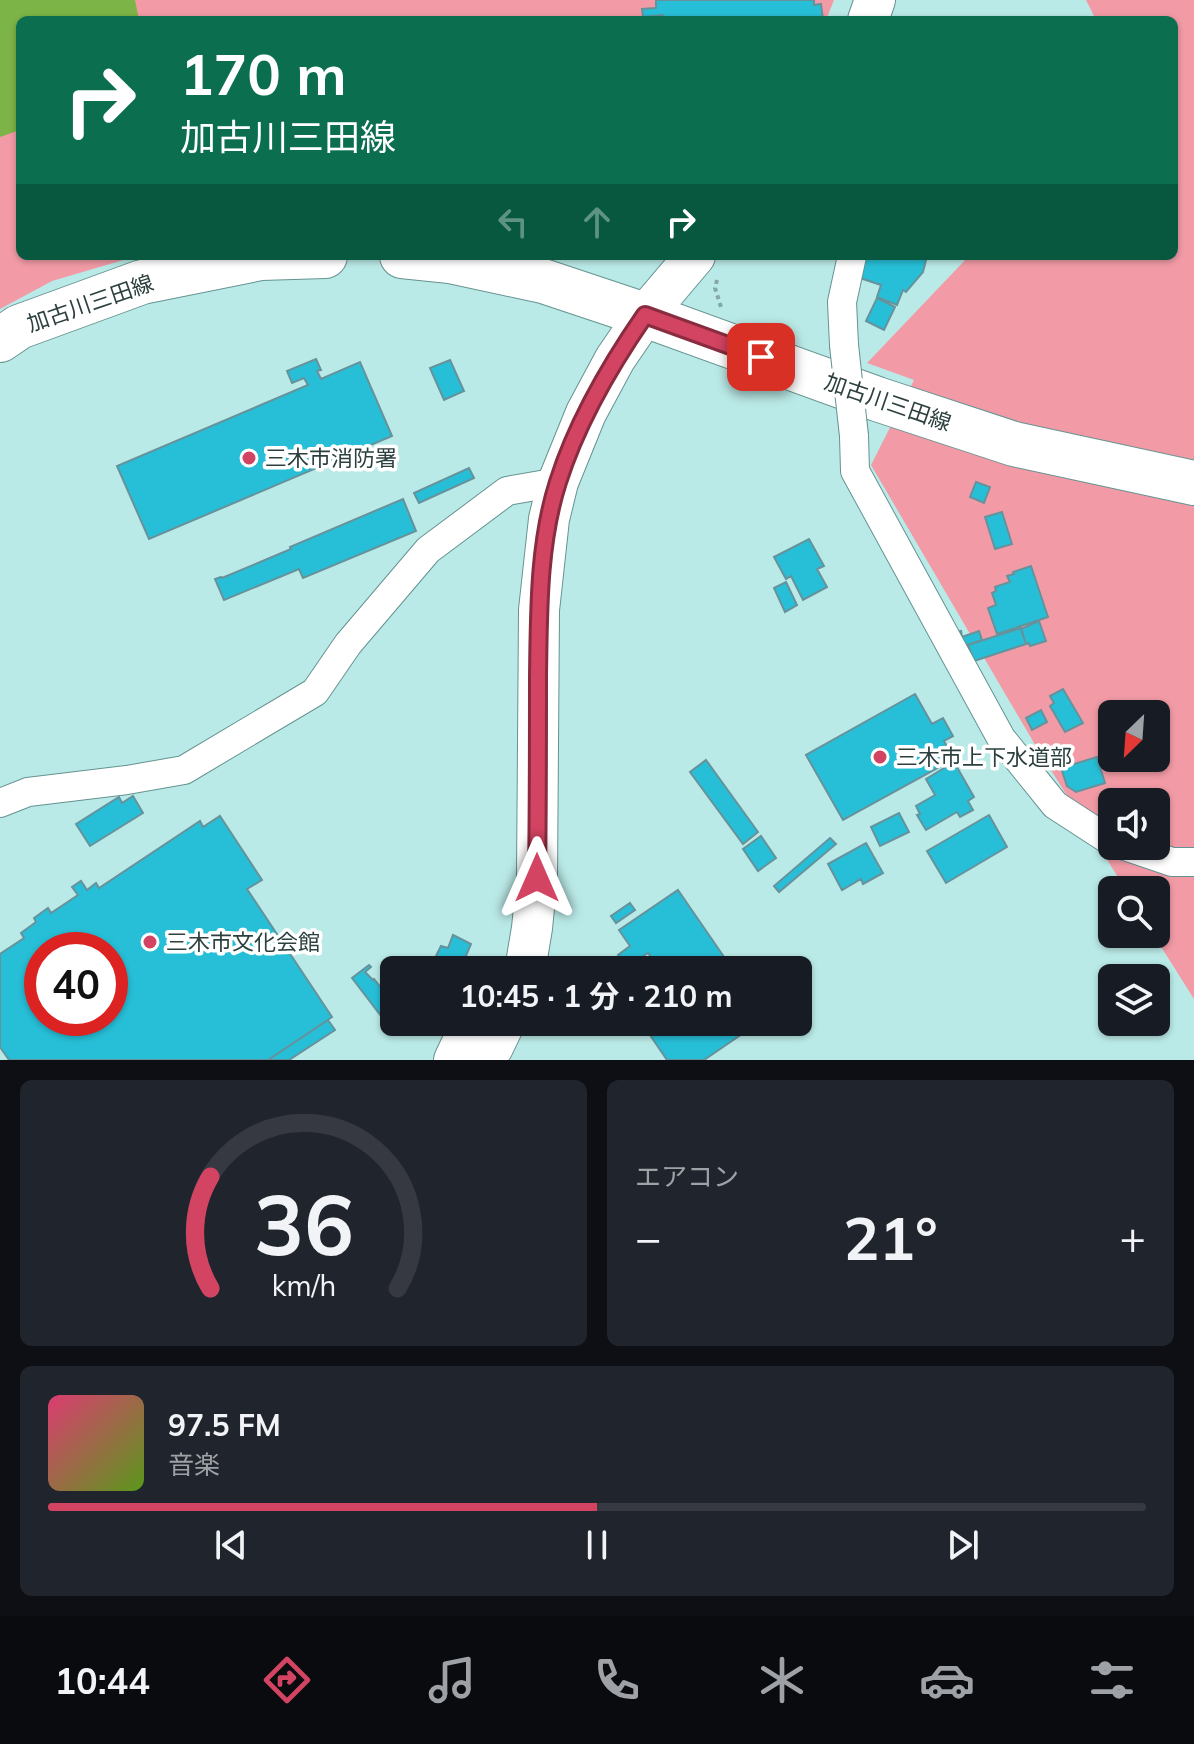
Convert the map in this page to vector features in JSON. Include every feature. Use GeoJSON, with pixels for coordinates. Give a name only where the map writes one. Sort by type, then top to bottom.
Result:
{"type":"FeatureCollection","features":[{"type":"Feature","properties":{"kind":"main road","name":"加古川三田線"},"geometry":{"type":"LineString","coordinates":[[0,340],[19,327],[142,282],[251,260]]}},
{"type":"Feature","properties":{"kind":"main road","name":"加古川三田線"},"geometry":{"type":"LineString","coordinates":[[440,260],[543,281],[1014,444],[1194,483]]}},
{"type":"Feature","properties":{"kind":"street"},"geometry":{"type":"LineString","coordinates":[[527,956],[537,878],[539,610],[547,532],[558,482],[586,413],[615,359],[645,315],[692,260]]}},
{"type":"Feature","properties":{"kind":"street"},"geometry":{"type":"LineString","coordinates":[[851,260],[842,302],[855,471],[1001,738],[1055,805],[1098,833]]}},
{"type":"Feature","properties":{"kind":"street"},"geometry":{"type":"LineString","coordinates":[[0,803],[28,792],[184,770],[315,692],[348,644],[428,550],[507,491],[558,482]]}},
{"type":"Feature","properties":{"kind":"street"},"geometry":{"type":"LineString","coordinates":[[1166,860],[1194,862]]}},
{"type":"Feature","properties":{"kind":"street"},"geometry":{"type":"LineString","coordinates":[[502,956],[537,878]]}},
{"type":"Feature","properties":{"kind":"street"},"geometry":{"type":"LineString","coordinates":[[454,1060],[465,1036]]}},
{"type":"Feature","properties":{"kind":"street"},"geometry":{"type":"LineString","coordinates":[[483,1060],[498,1036]]}},
{"type":"Feature","properties":{"kind":"shaded area"},"geometry":{"type":"Polygon","coordinates":[[[0,0],[834,0],[828,16],[16,16],[16,260],[123,260],[52,281],[0,309],[0,0]]]}},
{"type":"Feature","properties":{"kind":"shaded area"},"geometry":{"type":"Polygon","coordinates":[[[0,0],[135,0],[138,16],[16,16],[16,131],[0,137],[0,0]]]}},
{"type":"Feature","properties":{"kind":"shaded area"},"geometry":{"type":"Polygon","coordinates":[[[1086,0],[1194,0],[1194,999],[1162,948],[1170,948],[1170,876],[1117,876],[1107,860],[1170,860],[1170,788],[1098,788],[1098,845],[1034,743],[871,465],[914,380],[867,363],[965,260],[1178,260],[1178,16],[1094,16],[1086,0]]]}},
{"type":"Feature","properties":{"kind":"building"},"geometry":{"type":"Polygon","coordinates":[[[656,0],[814,0],[814,5],[821,4],[822,16],[643,16],[642,9],[656,8],[656,0]]]}},
{"type":"Feature","properties":{"kind":"building"},"geometry":{"type":"Polygon","coordinates":[[[865,260],[926,260],[923,272],[906,292],[903,290],[897,305],[877,297],[881,285],[860,278],[865,260]]]}},
{"type":"Feature","properties":{"kind":"building"},"geometry":{"type":"Polygon","coordinates":[[[877,298],[895,307],[884,330],[866,321],[877,298]]]}},
{"type":"Feature","properties":{"kind":"building"},"geometry":{"type":"Polygon","coordinates":[[[316,359],[321,379],[360,362],[392,436],[149,539],[117,466],[308,385],[304,378],[292,383],[287,371],[316,359]]]}},
{"type":"Feature","properties":{"kind":"building"},"geometry":{"type":"Polygon","coordinates":[[[450,360],[464,391],[444,400],[430,368],[450,360]]]}},
{"type":"Feature","properties":{"kind":"building"},"geometry":{"type":"Polygon","coordinates":[[[469,468],[474,478],[419,503],[414,493],[469,468]]]}},
{"type":"Feature","properties":{"kind":"building"},"geometry":{"type":"Polygon","coordinates":[[[976,482],[990,487],[984,503],[970,497],[976,482]]]}},
{"type":"Feature","properties":{"kind":"building"},"geometry":{"type":"Polygon","coordinates":[[[403,499],[416,531],[303,578],[299,569],[224,600],[215,579],[403,499]]]}},
{"type":"Feature","properties":{"kind":"building"},"geometry":{"type":"Polygon","coordinates":[[[1002,512],[1012,544],[995,549],[985,517],[1002,512]]]}},
{"type":"Feature","properties":{"kind":"building"},"geometry":{"type":"Polygon","coordinates":[[[809,539],[824,566],[817,569],[827,587],[803,600],[791,576],[786,579],[774,557],[809,539]]]}},
{"type":"Feature","properties":{"kind":"building"},"geometry":{"type":"Polygon","coordinates":[[[1031,566],[1048,617],[997,634],[988,608],[996,605],[992,593],[996,591],[995,587],[1010,582],[1007,576],[1013,572],[1031,566]]]}},
{"type":"Feature","properties":{"kind":"building"},"geometry":{"type":"Polygon","coordinates":[[[786,582],[797,605],[785,612],[774,588],[786,582]]]}},
{"type":"Feature","properties":{"kind":"building"},"geometry":{"type":"Polygon","coordinates":[[[1039,621],[1046,641],[1030,646],[1026,644],[1021,629],[1039,621]]]}},
{"type":"Feature","properties":{"kind":"building"},"geometry":{"type":"Polygon","coordinates":[[[1021,628],[1026,644],[974,661],[968,645],[1021,628]]]}},
{"type":"Feature","properties":{"kind":"building"},"geometry":{"type":"Polygon","coordinates":[[[961,631],[962,637],[979,631],[982,640],[961,647],[956,632],[961,631]]]}},
{"type":"Feature","properties":{"kind":"building"},"geometry":{"type":"Polygon","coordinates":[[[1063,689],[1083,723],[1065,732],[1050,706],[1054,703],[1050,696],[1063,689]]]}},
{"type":"Feature","properties":{"kind":"building","name":"三木市上下水道部"},"geometry":{"type":"Polygon","coordinates":[[[915,694],[932,724],[943,718],[953,736],[944,741],[954,759],[843,820],[806,755],[915,694]]]}},
{"type":"Feature","properties":{"kind":"building"},"geometry":{"type":"Polygon","coordinates":[[[1041,710],[1047,722],[1032,730],[1026,718],[1041,710]]]}},
{"type":"Feature","properties":{"kind":"building"},"geometry":{"type":"Polygon","coordinates":[[[1097,757],[1098,772],[1102,772],[1105,783],[1076,792],[1067,786],[1061,768],[1097,757]]]}},
{"type":"Feature","properties":{"kind":"building"},"geometry":{"type":"Polygon","coordinates":[[[706,760],[758,832],[743,844],[690,772],[706,760]]]}},
{"type":"Feature","properties":{"kind":"building"},"geometry":{"type":"Polygon","coordinates":[[[954,762],[974,797],[968,801],[973,810],[960,817],[957,812],[926,830],[917,815],[920,814],[916,806],[935,795],[926,779],[954,762]]]}},
{"type":"Feature","properties":{"kind":"building"},"geometry":{"type":"Polygon","coordinates":[[[133,796],[143,813],[90,846],[76,824],[119,797],[122,803],[133,796]]]}},
{"type":"Feature","properties":{"kind":"building"},"geometry":{"type":"Polygon","coordinates":[[[899,813],[909,832],[880,846],[871,827],[899,813]]]}},
{"type":"Feature","properties":{"kind":"building"},"geometry":{"type":"Polygon","coordinates":[[[989,815],[1007,847],[946,883],[927,851],[989,815]]]}},
{"type":"Feature","properties":{"kind":"building","name":"三木市文化会館"},"geometry":{"type":"Polygon","coordinates":[[[220,816],[262,880],[247,889],[332,1017],[268,1060],[9,1060],[0,1047],[0,954],[24,938],[21,933],[36,922],[34,918],[48,908],[51,913],[78,895],[72,887],[81,881],[87,890],[96,883],[99,888],[200,821],[203,827],[220,816]]]}},
{"type":"Feature","properties":{"kind":"building"},"geometry":{"type":"Polygon","coordinates":[[[761,836],[776,858],[758,871],[743,849],[761,836]]]}},
{"type":"Feature","properties":{"kind":"building"},"geometry":{"type":"Polygon","coordinates":[[[830,838],[836,844],[779,892],[774,886],[830,838]]]}},
{"type":"Feature","properties":{"kind":"building"},"geometry":{"type":"Polygon","coordinates":[[[866,843],[883,873],[863,884],[861,879],[842,890],[828,864],[866,843]]]}},
{"type":"Feature","properties":{"kind":"building"},"geometry":{"type":"Polygon","coordinates":[[[678,890],[723,956],[650,956],[648,953],[644,956],[619,956],[630,946],[619,930],[678,890]]]}},
{"type":"Feature","properties":{"kind":"building"},"geometry":{"type":"Polygon","coordinates":[[[630,903],[635,910],[616,923],[611,916],[630,903]]]}},
{"type":"Feature","properties":{"kind":"building"},"geometry":{"type":"Polygon","coordinates":[[[453,935],[471,944],[466,956],[436,956],[441,946],[448,948],[453,935]]]}},
{"type":"Feature","properties":{"kind":"building"},"geometry":{"type":"Polygon","coordinates":[[[369,965],[371,967],[365,972],[380,986],[380,1015],[352,978],[369,965]]]}},
{"type":"Feature","properties":{"kind":"building"},"geometry":{"type":"Polygon","coordinates":[[[328,1020],[335,1030],[289,1060],[268,1060],[328,1020]]]}},
{"type":"Feature","properties":{"kind":"building"},"geometry":{"type":"Polygon","coordinates":[[[651,1036],[739,1036],[704,1060],[667,1060],[651,1036]]]}},
{"type":"Feature","properties":{"kind":"place","name":"三木市消防署"},"geometry":{"type":"Point","coordinates":[249,458]}},
{"type":"Feature","properties":{"kind":"place","name":"三木市上下水道部"},"geometry":{"type":"Point","coordinates":[880,757]}},
{"type":"Feature","properties":{"kind":"place","name":"三木市文化会館"},"geometry":{"type":"Point","coordinates":[150,942]}},
{"type":"Feature","properties":{"kind":"route"},"geometry":{"type":"LineString","coordinates":[[537,878],[539,610],[543,559],[558,482],[586,413],[615,359],[645,315],[761,357]]}}]}
